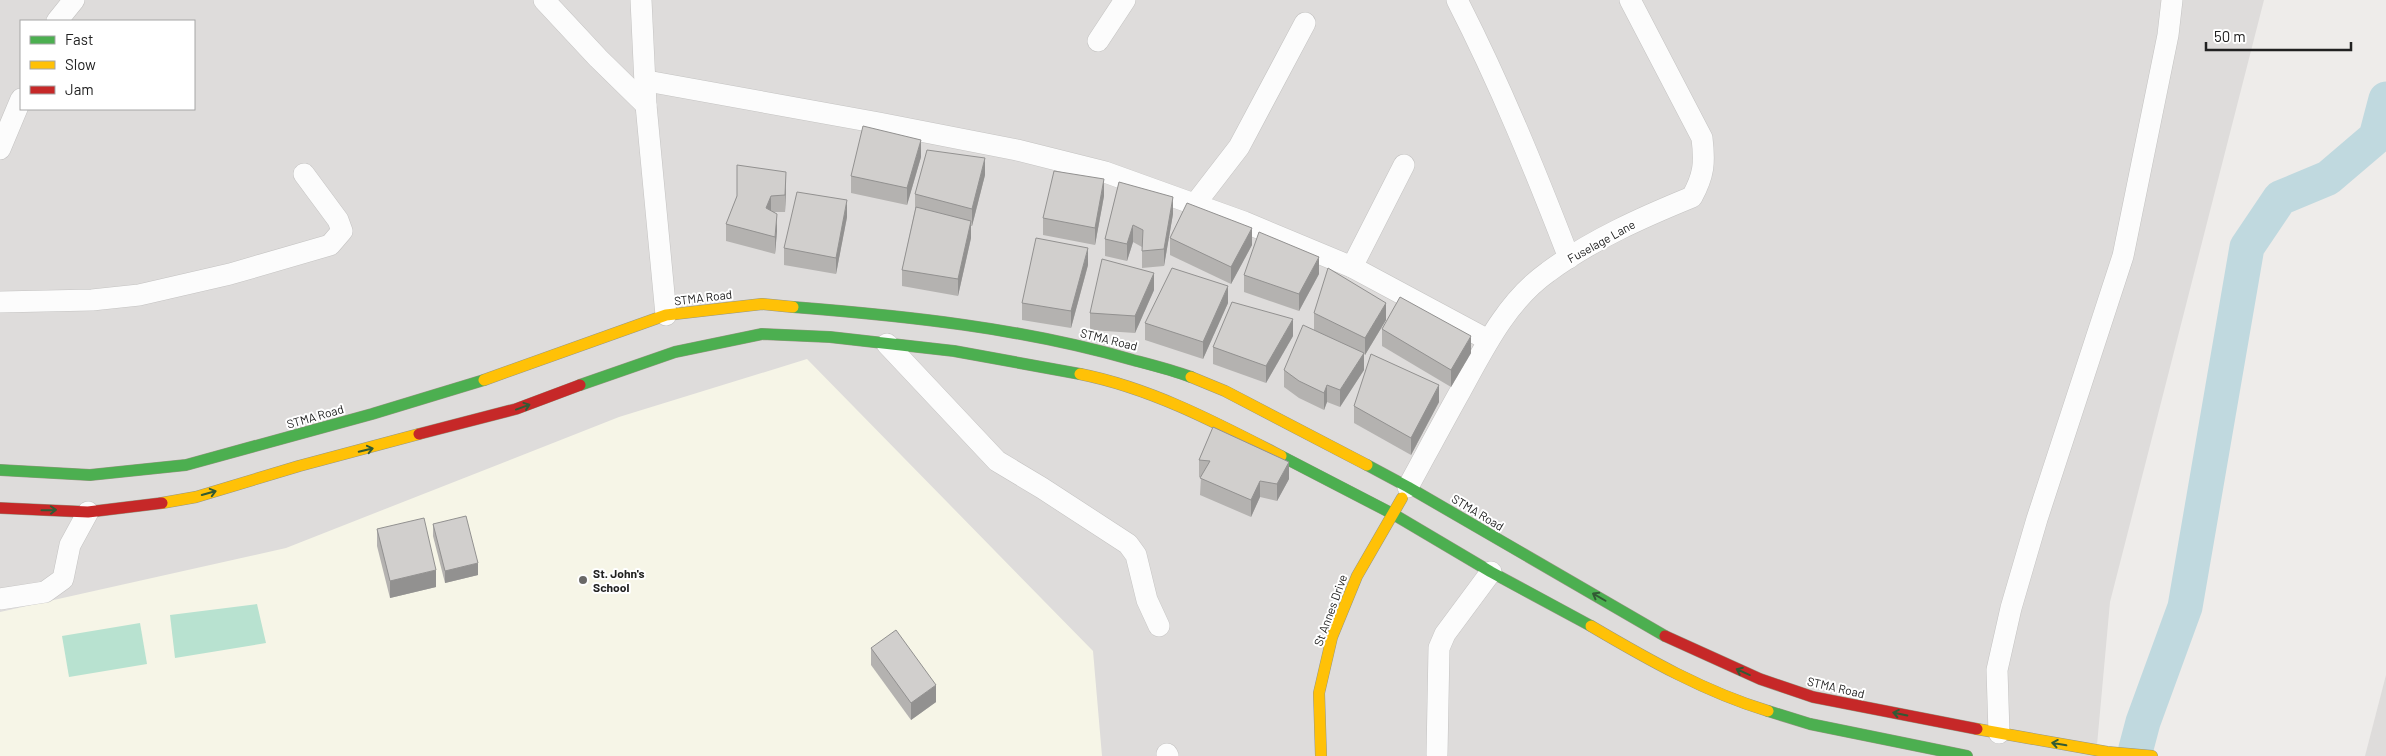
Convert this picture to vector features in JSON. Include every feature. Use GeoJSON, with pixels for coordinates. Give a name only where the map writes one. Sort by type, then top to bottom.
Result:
{"type":"FeatureCollection","features":[{"type":"Feature","properties":{"kind":"main road","name":"STMA Road"},"geometry":{"type":"LineString","coordinates":[[0,470],[90,474],[186,465],[288,438],[504,374],[626,328],[666,315],[698,310],[762,304],[834,308],[955,323],[1089,347],[1182,374],[1225,391],[1408,487],[1670,639],[1760,679],[1813,697],[2108,752],[2152,756]]}},
{"type":"Feature","properties":{"kind":"main road"},"geometry":{"type":"LineString","coordinates":[[0,508],[88,512],[124,509],[196,497],[299,466],[516,409],[675,352],[762,334],[830,337],[954,352],[1083,374],[1138,390],[1212,421],[1392,514],[1491,572],[1549,602],[1657,664],[1751,706],[1810,724],[1967,756]]}},
{"type":"Feature","properties":{"kind":"main road","name":"St Annes Drive"},"geometry":{"type":"LineString","coordinates":[[1320,756],[1320,693],[1332,637],[1357,576],[1408,487]]}},
{"type":"Feature","properties":{"kind":"street"},"geometry":{"type":"LineString","coordinates":[[58,20],[74,0]]}},
{"type":"Feature","properties":{"kind":"street"},"geometry":{"type":"LineString","coordinates":[[544,0],[598,58],[646,105]]}},
{"type":"Feature","properties":{"kind":"street"},"geometry":{"type":"LineString","coordinates":[[641,0],[646,105],[666,315]]}},
{"type":"Feature","properties":{"kind":"street"},"geometry":{"type":"LineString","coordinates":[[1098,42],[1125,0]]}},
{"type":"Feature","properties":{"kind":"street"},"geometry":{"type":"LineString","coordinates":[[1457,0],[1488,61],[1528,154],[1569,258]]}},
{"type":"Feature","properties":{"kind":"street","name":"Fuselage Lane"},"geometry":{"type":"LineString","coordinates":[[1408,487],[1488,340],[1514,304],[1546,272],[1569,258],[1642,218],[1692,198],[1700,181],[1705,162],[1702,138],[1630,0]]}},
{"type":"Feature","properties":{"kind":"street"},"geometry":{"type":"LineString","coordinates":[[1999,733],[1997,670],[2009,617],[2037,519],[2123,256],[2168,35],[2172,0]]}},
{"type":"Feature","properties":{"kind":"street"},"geometry":{"type":"LineString","coordinates":[[1195,204],[1239,147],[1305,23]]}},
{"type":"Feature","properties":{"kind":"street"},"geometry":{"type":"LineString","coordinates":[[646,81],[1017,150],[1105,172],[1195,204],[1352,267],[1488,340]]}},
{"type":"Feature","properties":{"kind":"street"},"geometry":{"type":"LineString","coordinates":[[0,149],[20,101]]}},
{"type":"Feature","properties":{"kind":"street"},"geometry":{"type":"LineString","coordinates":[[1352,267],[1404,165]]}},
{"type":"Feature","properties":{"kind":"street"},"geometry":{"type":"LineString","coordinates":[[0,302],[92,300],[140,295],[230,274],[330,245],[342,231],[338,220],[304,174]]}},
{"type":"Feature","properties":{"kind":"street"},"geometry":{"type":"LineString","coordinates":[[887,344],[997,461],[1128,544],[1136,555],[1147,600],[1159,626]]}},
{"type":"Feature","properties":{"kind":"street"},"geometry":{"type":"LineString","coordinates":[[0,599],[45,592],[63,579],[70,545],[88,512]]}},
{"type":"Feature","properties":{"kind":"street"},"geometry":{"type":"LineString","coordinates":[[1437,754],[1439,648],[1445,634],[1491,572]]}},
{"type":"Feature","properties":{"kind":"shaded area"},"geometry":{"type":"Polygon","coordinates":[[[0,0],[2264,0],[2110,602],[2096,756],[0,756],[0,0]]]}},
{"type":"Feature","properties":{"kind":"shaded area","name":"St. John's School"},"geometry":{"type":"Polygon","coordinates":[[[807,359],[1093,651],[1102,756],[0,756],[0,612],[286,548],[619,417],[807,359]]]}},
{"type":"Feature","properties":{"kind":"shaded area"},"geometry":{"type":"Polygon","coordinates":[[[2386,675],[2386,756],[2365,756],[2386,675]]]}},
{"type":"Feature","properties":{"kind":"green space"},"geometry":{"type":"Polygon","coordinates":[[[257,604],[266,643],[175,658],[170,615],[257,604]]]}},
{"type":"Feature","properties":{"kind":"green space"},"geometry":{"type":"Polygon","coordinates":[[[140,623],[147,664],[69,677],[62,636],[140,623]]]}},
{"type":"Feature","properties":{"kind":"building"},"geometry":{"type":"Polygon","coordinates":[[[863,126],[921,140],[907,188],[851,176],[863,126]]]}},
{"type":"Feature","properties":{"kind":"building"},"geometry":{"type":"Polygon","coordinates":[[[927,150],[985,158],[972,209],[915,194],[927,150]]]}},
{"type":"Feature","properties":{"kind":"building"},"geometry":{"type":"Polygon","coordinates":[[[737,165],[786,172],[785,195],[771,196],[766,208],[777,214],[775,237],[726,224],[737,196],[737,165]]]}},
{"type":"Feature","properties":{"kind":"building"},"geometry":{"type":"Polygon","coordinates":[[[1054,171],[1104,179],[1095,228],[1043,218],[1054,171]]]}},
{"type":"Feature","properties":{"kind":"building"},"geometry":{"type":"Polygon","coordinates":[[[1119,182],[1173,197],[1164,249],[1142,251],[1143,230],[1133,225],[1127,244],[1105,239],[1119,182]]]}},
{"type":"Feature","properties":{"kind":"building"},"geometry":{"type":"Polygon","coordinates":[[[797,192],[847,200],[836,258],[784,248],[797,192]]]}},
{"type":"Feature","properties":{"kind":"building"},"geometry":{"type":"Polygon","coordinates":[[[1187,203],[1252,228],[1231,267],[1170,238],[1187,203]]]}},
{"type":"Feature","properties":{"kind":"building"},"geometry":{"type":"Polygon","coordinates":[[[916,207],[971,221],[958,279],[902,270],[916,207]]]}},
{"type":"Feature","properties":{"kind":"building"},"geometry":{"type":"Polygon","coordinates":[[[1259,232],[1319,257],[1299,294],[1244,275],[1259,232]]]}},
{"type":"Feature","properties":{"kind":"building"},"geometry":{"type":"Polygon","coordinates":[[[1036,238],[1088,248],[1071,311],[1022,303],[1036,238]]]}},
{"type":"Feature","properties":{"kind":"building"},"geometry":{"type":"Polygon","coordinates":[[[1102,259],[1154,273],[1135,316],[1090,313],[1102,259]]]}},
{"type":"Feature","properties":{"kind":"building"},"geometry":{"type":"Polygon","coordinates":[[[1172,268],[1228,286],[1203,342],[1145,323],[1172,268]]]}},
{"type":"Feature","properties":{"kind":"building"},"geometry":{"type":"Polygon","coordinates":[[[1328,268],[1386,303],[1365,338],[1314,313],[1328,268]]]}},
{"type":"Feature","properties":{"kind":"building"},"geometry":{"type":"Polygon","coordinates":[[[1400,297],[1471,336],[1451,370],[1382,329],[1400,297]]]}},
{"type":"Feature","properties":{"kind":"building"},"geometry":{"type":"Polygon","coordinates":[[[1232,302],[1293,319],[1266,366],[1213,347],[1232,302]]]}},
{"type":"Feature","properties":{"kind":"building"},"geometry":{"type":"Polygon","coordinates":[[[1303,325],[1364,353],[1340,390],[1327,385],[1324,393],[1299,381],[1284,370],[1303,325]]]}},
{"type":"Feature","properties":{"kind":"building"},"geometry":{"type":"Polygon","coordinates":[[[1371,354],[1439,385],[1411,438],[1354,406],[1371,354]]]}},
{"type":"Feature","properties":{"kind":"building"},"geometry":{"type":"Polygon","coordinates":[[[1213,427],[1289,462],[1277,484],[1260,481],[1251,500],[1200,478],[1210,461],[1199,460],[1213,427]]]}},
{"type":"Feature","properties":{"kind":"building"},"geometry":{"type":"Polygon","coordinates":[[[466,516],[478,563],[445,571],[433,524],[466,516]]]}},
{"type":"Feature","properties":{"kind":"building"},"geometry":{"type":"Polygon","coordinates":[[[424,518],[436,570],[390,581],[377,529],[424,518]]]}},
{"type":"Feature","properties":{"kind":"building"},"geometry":{"type":"Polygon","coordinates":[[[896,630],[936,685],[911,703],[871,648],[896,630]]]}},
{"type":"Feature","properties":{"kind":"waterway"},"geometry":{"type":"LineString","coordinates":[[2134,756],[2143,722],[2185,607],[2247,247],[2280,198],[2328,178],[2376,137],[2386,99]]}},
{"type":"Feature","properties":{"kind":"traffic: fast"},"geometry":{"type":"LineString","coordinates":[[793,307],[921,319],[1049,339],[1191,377]]}},
{"type":"Feature","properties":{"kind":"traffic: fast"},"geometry":{"type":"LineString","coordinates":[[580,385],[675,352],[762,334],[830,337],[954,351],[1080,374]]}},
{"type":"Feature","properties":{"kind":"traffic: fast"},"geometry":{"type":"LineString","coordinates":[[0,470],[90,475],[186,465],[372,414],[484,380]]}},
{"type":"Feature","properties":{"kind":"traffic: fast"},"geometry":{"type":"LineString","coordinates":[[1281,456],[1393,514],[1491,572],[1591,626]]}},
{"type":"Feature","properties":{"kind":"traffic: fast"},"geometry":{"type":"LineString","coordinates":[[1367,465],[1665,636]]}},
{"type":"Feature","properties":{"kind":"traffic: fast"},"geometry":{"type":"LineString","coordinates":[[1768,711],[1810,724],[1967,756]]}},
{"type":"Feature","properties":{"kind":"traffic: slow"},"geometry":{"type":"LineString","coordinates":[[484,380],[666,315],[762,304],[793,307]]}},
{"type":"Feature","properties":{"kind":"traffic: slow"},"geometry":{"type":"LineString","coordinates":[[1080,374],[1106,380],[1158,397],[1208,419],[1281,456]]}},
{"type":"Feature","properties":{"kind":"traffic: slow"},"geometry":{"type":"LineString","coordinates":[[1191,377],[1225,391],[1367,465]]}},
{"type":"Feature","properties":{"kind":"traffic: slow"},"geometry":{"type":"LineString","coordinates":[[162,503],[196,497],[299,466],[419,434]]}},
{"type":"Feature","properties":{"kind":"traffic: slow"},"geometry":{"type":"LineString","coordinates":[[1321,756],[1319,693],[1332,637],[1357,576],[1402,498]]}},
{"type":"Feature","properties":{"kind":"traffic: slow"},"geometry":{"type":"LineString","coordinates":[[1591,626],[1699,684],[1768,711]]}},
{"type":"Feature","properties":{"kind":"traffic: slow"},"geometry":{"type":"LineString","coordinates":[[1977,729],[2107,752],[2152,756]]}},
{"type":"Feature","properties":{"kind":"traffic: jam"},"geometry":{"type":"LineString","coordinates":[[419,434],[516,409],[580,385]]}},
{"type":"Feature","properties":{"kind":"traffic: jam"},"geometry":{"type":"LineString","coordinates":[[0,508],[88,512],[162,503]]}},
{"type":"Feature","properties":{"kind":"traffic: jam"},"geometry":{"type":"LineString","coordinates":[[1665,636],[1760,679],[1813,697],[1977,729]]}},
{"type":"Feature","properties":{"kind":"place","name":"St. John's School"},"geometry":{"type":"Point","coordinates":[583,580]}}]}
